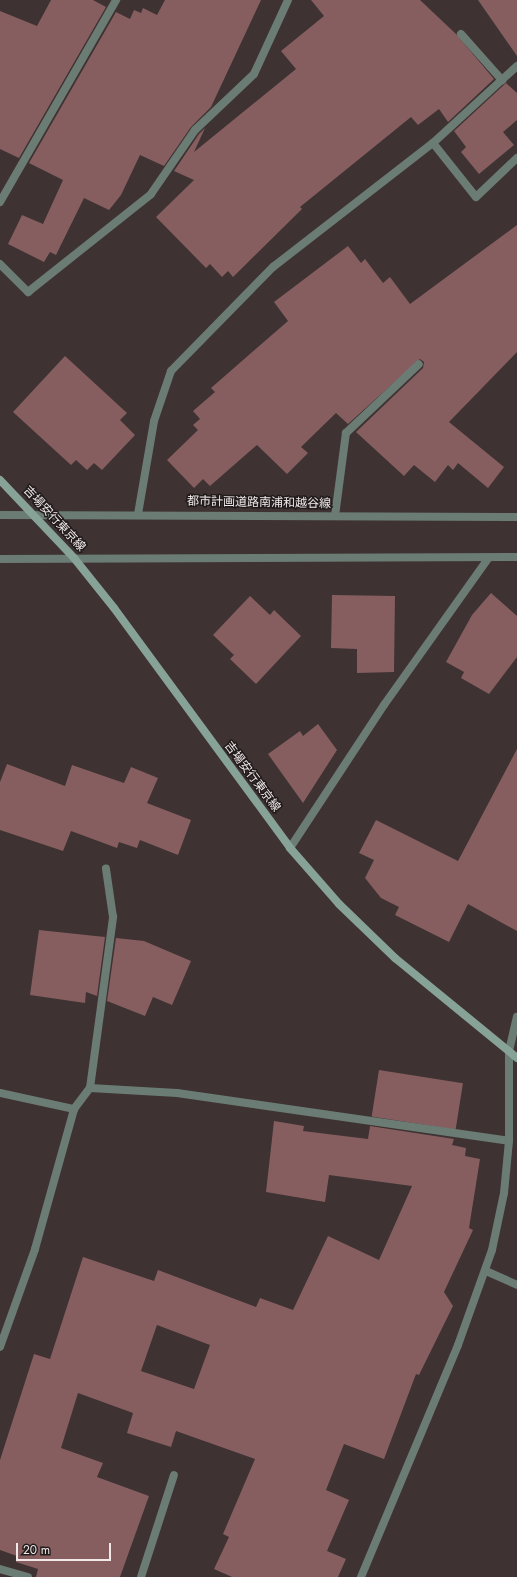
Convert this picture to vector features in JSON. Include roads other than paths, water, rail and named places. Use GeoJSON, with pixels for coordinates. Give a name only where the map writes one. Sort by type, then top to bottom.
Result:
{"type":"FeatureCollection","features":[{"type":"Feature","properties":{"kind":"main road","name":"吉場安行東京線"},"geometry":{"type":"LineString","coordinates":[[0,480],[31,515],[74,558],[114,608],[290,848],[339,904],[395,958],[517,1058]]}},
{"type":"Feature","properties":{"kind":"street"},"geometry":{"type":"LineString","coordinates":[[0,202],[116,0]]}},
{"type":"Feature","properties":{"kind":"street"},"geometry":{"type":"LineString","coordinates":[[0,264],[28,292],[151,194],[195,130],[254,74],[288,0]]}},
{"type":"Feature","properties":{"kind":"street"},"geometry":{"type":"LineString","coordinates":[[461,34],[502,80]]}},
{"type":"Feature","properties":{"kind":"street"},"geometry":{"type":"LineString","coordinates":[[138,514],[154,421],[171,370],[273,267],[433,143],[517,66]]}},
{"type":"Feature","properties":{"kind":"street"},"geometry":{"type":"LineString","coordinates":[[433,143],[476,197],[517,158]]}},
{"type":"Feature","properties":{"kind":"street"},"geometry":{"type":"LineString","coordinates":[[335,516],[346,433],[419,364]]}},
{"type":"Feature","properties":{"kind":"street","name":"都市計画道路南浦和越谷線"},"geometry":{"type":"LineString","coordinates":[[0,515],[138,514],[517,517]]}},
{"type":"Feature","properties":{"kind":"street"},"geometry":{"type":"LineString","coordinates":[[290,848],[384,705],[489,557]]}},
{"type":"Feature","properties":{"kind":"street"},"geometry":{"type":"LineString","coordinates":[[0,559],[517,557]]}},
{"type":"Feature","properties":{"kind":"street"},"geometry":{"type":"LineString","coordinates":[[0,1347],[35,1250],[74,1109],[90,1088],[113,917],[106,869]]}},
{"type":"Feature","properties":{"kind":"street"},"geometry":{"type":"LineString","coordinates":[[361,1577],[458,1346],[486,1271],[504,1193],[509,1142],[508,1051],[517,1017]]}},
{"type":"Feature","properties":{"kind":"street"},"geometry":{"type":"LineString","coordinates":[[90,1088],[177,1093],[509,1142]]}},
{"type":"Feature","properties":{"kind":"street"},"geometry":{"type":"LineString","coordinates":[[0,1093],[74,1109]]}},
{"type":"Feature","properties":{"kind":"street"},"geometry":{"type":"LineString","coordinates":[[486,1271],[517,1285]]}},
{"type":"Feature","properties":{"kind":"street"},"geometry":{"type":"LineString","coordinates":[[141,1577],[174,1475]]}},
{"type":"Feature","properties":{"kind":"street"},"geometry":{"type":"LineString","coordinates":[[0,1569],[28,1577]]}}]}
